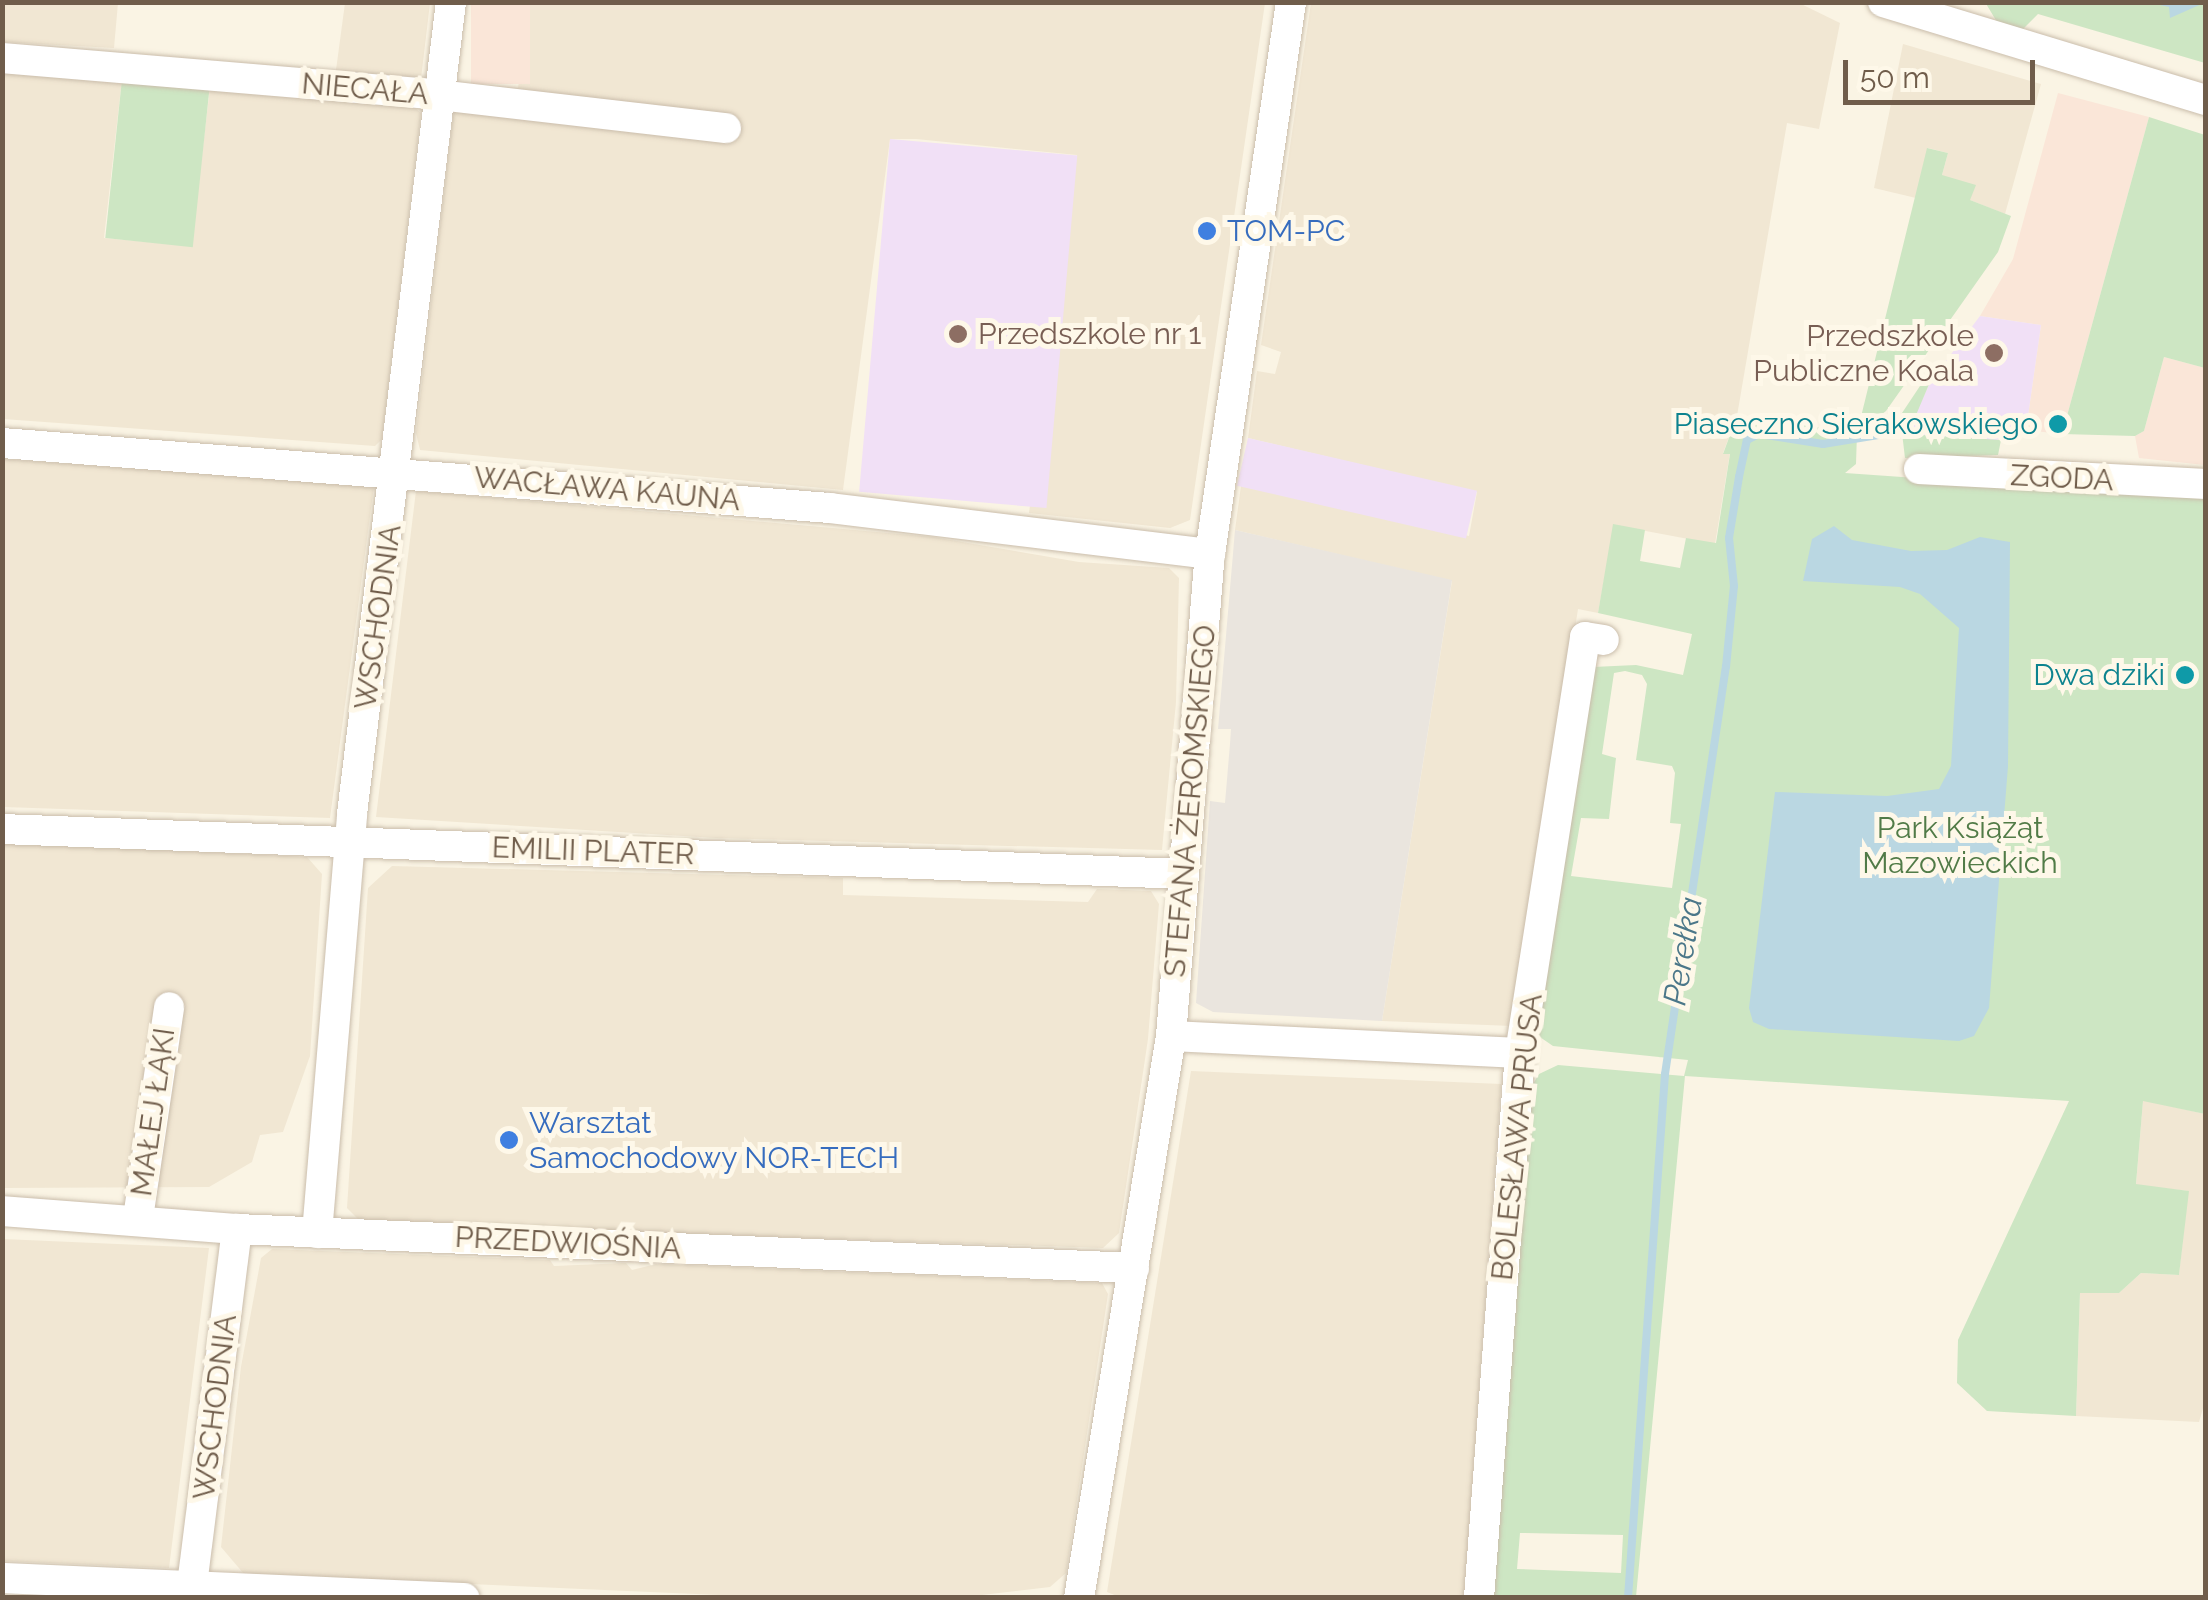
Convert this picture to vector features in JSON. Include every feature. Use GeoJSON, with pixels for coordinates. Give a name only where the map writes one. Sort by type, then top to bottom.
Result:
{"type":"FeatureCollection","features":[{"type":"Feature","properties":{"kind":"street","name":"WSCHODNIA"},"geometry":{"type":"LineString","coordinates":[[317,1233],[349,842],[397,474],[451,2]]}},
{"type":"Feature","properties":{"kind":"street","name":"STEFANA ŻEROMSKIEGO"},"geometry":{"type":"LineString","coordinates":[[1079,1598],[1171,1036],[1210,554],[1291,2]]}},
{"type":"Feature","properties":{"kind":"street"},"geometry":{"type":"LineString","coordinates":[[1883,2],[2206,100]]}},
{"type":"Feature","properties":{"kind":"street","name":"NIECAŁA"},"geometry":{"type":"LineString","coordinates":[[2,58],[439,95],[726,128]]}},
{"type":"Feature","properties":{"kind":"street","name":"WACŁAWA KAUNA"},"geometry":{"type":"LineString","coordinates":[[2,443],[829,508],[1210,554]]}},
{"type":"Feature","properties":{"kind":"street","name":"ZGODA"},"geometry":{"type":"LineString","coordinates":[[1919,468],[2206,484]]}},
{"type":"Feature","properties":{"kind":"street","name":"BOLESŁAWA PRUSA"},"geometry":{"type":"LineString","coordinates":[[1479,1598],[1520,1053],[1585,637],[1604,640]]}},
{"type":"Feature","properties":{"kind":"street","name":"EMILII PLATER"},"geometry":{"type":"LineString","coordinates":[[2,828],[1184,874]]}},
{"type":"Feature","properties":{"kind":"street","name":"MAŁEJ ŁĄKI"},"geometry":{"type":"LineString","coordinates":[[138,1218],[168,1007]]}},
{"type":"Feature","properties":{"kind":"street"},"geometry":{"type":"LineString","coordinates":[[1171,1036],[1520,1053]]}},
{"type":"Feature","properties":{"kind":"street","name":"PRZEDWIOŚNIA"},"geometry":{"type":"LineString","coordinates":[[2,1211],[138,1218],[237,1230],[1134,1268]]}},
{"type":"Feature","properties":{"kind":"street","name":"WSCHODNIA"},"geometry":{"type":"LineString","coordinates":[[192,1585],[237,1230]]}},
{"type":"Feature","properties":{"kind":"street"},"geometry":{"type":"LineString","coordinates":[[2,1578],[465,1598]]}},
{"type":"Feature","properties":{"kind":"shaded area"},"geometry":{"type":"Polygon","coordinates":[[[1797,2],[1840,23],[1819,129],[1787,123],[1737,416],[1723,453],[1730,453],[1715,544],[1614,525],[1598,613],[1578,609],[1513,1026],[1382,1021],[1452,581],[1235,530],[1241,486],[1469,536],[1477,492],[1248,438],[1257,371],[1275,374],[1281,352],[1261,345],[1311,3],[1797,2]]]}},
{"type":"Feature","properties":{"kind":"shaded area"},"geometry":{"type":"Polygon","coordinates":[[[2,3],[118,3],[114,48],[3,42],[2,3]]]}},
{"type":"Feature","properties":{"kind":"shaded area"},"geometry":{"type":"Polygon","coordinates":[[[345,3],[430,3],[421,79],[336,70],[345,3]]]}},
{"type":"Feature","properties":{"kind":"shaded area"},"geometry":{"type":"Polygon","coordinates":[[[471,3],[530,3],[530,84],[471,84],[471,3]]]}},
{"type":"Feature","properties":{"kind":"shaded area"},"geometry":{"type":"Polygon","coordinates":[[[530,3],[1265,3],[1190,520],[1170,528],[1029,513],[1077,155],[916,139],[890,139],[843,490],[420,450],[416,433],[453,117],[462,83],[518,88],[530,3]]]}},
{"type":"Feature","properties":{"kind":"shaded area"},"geometry":{"type":"Polygon","coordinates":[[[1903,44],[2041,84],[2005,214],[1970,200],[1942,175],[1948,153],[1928,148],[1916,198],[1874,188],[1903,44]]]}},
{"type":"Feature","properties":{"kind":"shaded area"},"geometry":{"type":"Polygon","coordinates":[[[2,70],[122,79],[104,238],[191,246],[210,88],[414,107],[421,113],[382,439],[375,446],[3,419],[2,70]]]}},
{"type":"Feature","properties":{"kind":"shaded area"},"geometry":{"type":"Polygon","coordinates":[[[2058,93],[2149,117],[2062,434],[2026,430],[2041,325],[1980,316],[2013,259],[2058,93]]]}},
{"type":"Feature","properties":{"kind":"shaded area","name":"Przedszkole nr 1"},"geometry":{"type":"Polygon","coordinates":[[[890,139],[1077,155],[1046,508],[859,492],[890,139]]]}},
{"type":"Feature","properties":{"kind":"shaded area","name":"Przedszkole Publiczne Koala"},"geometry":{"type":"Polygon","coordinates":[[[1980,316],[2041,325],[2026,430],[1990,442],[1907,434],[1930,382],[1980,316]]]}},
{"type":"Feature","properties":{"kind":"shaded area"},"geometry":{"type":"Polygon","coordinates":[[[2164,357],[2205,368],[2205,465],[2139,458],[2135,436],[2144,431],[2164,357]]]}},
{"type":"Feature","properties":{"kind":"shaded area"},"geometry":{"type":"Polygon","coordinates":[[[1248,438],[1477,491],[1466,539],[1237,486],[1248,438]]]}},
{"type":"Feature","properties":{"kind":"shaded area"},"geometry":{"type":"Polygon","coordinates":[[[3,459],[374,486],[330,818],[3,807],[3,459]]]}},
{"type":"Feature","properties":{"kind":"shaded area"},"geometry":{"type":"Polygon","coordinates":[[[416,491],[933,537],[1079,562],[1169,568],[1179,578],[1176,702],[1162,850],[716,838],[376,817],[416,491]]]}},
{"type":"Feature","properties":{"kind":"shaded area"},"geometry":{"type":"Polygon","coordinates":[[[1235,530],[1452,580],[1382,1021],[1213,1012],[1196,1003],[1210,801],[1225,803],[1230,744],[1231,729],[1218,729],[1235,530]]]}},
{"type":"Feature","properties":{"kind":"shaded area"},"geometry":{"type":"Polygon","coordinates":[[[2,842],[307,857],[322,874],[310,1056],[283,1132],[260,1135],[252,1162],[209,1187],[3,1188],[2,842]]]}},
{"type":"Feature","properties":{"kind":"shaded area"},"geometry":{"type":"Polygon","coordinates":[[[392,866],[843,878],[843,895],[1088,902],[1097,889],[1151,891],[1159,904],[1148,1039],[1119,1233],[1103,1248],[362,1223],[347,1208],[368,888],[392,866]]]}},
{"type":"Feature","properties":{"kind":"shaded area"},"geometry":{"type":"Polygon","coordinates":[[[1191,1071],[1501,1084],[1464,1597],[1122,1598],[1107,1592],[1191,1071]]]}},
{"type":"Feature","properties":{"kind":"shaded area"},"geometry":{"type":"Polygon","coordinates":[[[2143,1100],[2205,1114],[2206,1398],[2199,1422],[2076,1416],[2080,1293],[2119,1293],[2141,1273],[2179,1275],[2188,1191],[2136,1185],[2143,1100]]]}},
{"type":"Feature","properties":{"kind":"shaded area"},"geometry":{"type":"Polygon","coordinates":[[[3,1239],[209,1248],[169,1568],[3,1561],[3,1239]]]}},
{"type":"Feature","properties":{"kind":"shaded area"},"geometry":{"type":"Polygon","coordinates":[[[272,1249],[550,1260],[554,1266],[626,1263],[632,1270],[656,1264],[1102,1283],[1108,1294],[1066,1573],[1050,1587],[957,1598],[785,1598],[244,1574],[221,1547],[241,1367],[261,1258],[272,1249]]]}},
{"type":"Feature","properties":{"kind":"green space"},"geometry":{"type":"Polygon","coordinates":[[[1985,2],[2205,3],[2205,63],[2038,14],[2022,30],[1997,22],[1985,2]]]}},
{"type":"Feature","properties":{"kind":"green space"},"geometry":{"type":"Polygon","coordinates":[[[122,79],[210,88],[193,247],[105,238],[122,79]]]}},
{"type":"Feature","properties":{"kind":"green space"},"geometry":{"type":"Polygon","coordinates":[[[2149,117],[2205,135],[2205,368],[2164,357],[2144,431],[2135,436],[2062,434],[2149,117]]]}},
{"type":"Feature","properties":{"kind":"green space"},"geometry":{"type":"Polygon","coordinates":[[[1927,148],[1948,153],[1942,175],[1976,185],[1970,200],[2011,216],[1998,252],[1886,411],[1857,433],[1927,148]]]}},
{"type":"Feature","properties":{"kind":"green space"},"geometry":{"type":"Polygon","coordinates":[[[1924,380],[1930,382],[1908,434],[2001,440],[1998,455],[1905,458],[1900,416],[1924,380]]]}},
{"type":"Feature","properties":{"kind":"green space","name":"Park Książąt Mazowieckich"},"geometry":{"type":"Polygon","coordinates":[[[1737,416],[1857,433],[1856,464],[1845,473],[2205,498],[2205,1114],[2143,1101],[2136,1184],[2189,1191],[2179,1275],[2141,1273],[2119,1293],[2080,1293],[2076,1416],[1987,1411],[1957,1383],[1958,1340],[2069,1101],[1685,1076],[1636,1597],[1489,1598],[1528,1092],[1539,1074],[1558,1065],[1684,1076],[1688,1060],[1553,1046],[1537,1035],[1593,667],[1636,665],[1683,675],[1692,634],[1598,613],[1613,524],[1645,530],[1640,561],[1680,568],[1686,538],[1716,543],[1730,454],[1723,454],[1737,416]],[[1614,673],[1602,754],[1616,758],[1609,819],[1581,818],[1571,876],[1672,888],[1681,824],[1670,823],[1675,773],[1672,766],[1636,760],[1647,684],[1642,675],[1614,673]],[[1520,1533],[1517,1569],[1621,1573],[1623,1535],[1520,1533]]]}},
{"type":"Feature","properties":{"kind":"water"},"geometry":{"type":"Polygon","coordinates":[[[2204,2],[2170,18],[2169,7],[2151,3],[2204,2]]]}},
{"type":"Feature","properties":{"kind":"water"},"geometry":{"type":"Polygon","coordinates":[[[1834,526],[1852,540],[1911,551],[1947,550],[1980,537],[2010,542],[2008,766],[1989,1008],[1974,1036],[1959,1041],[1769,1029],[1753,1022],[1749,1008],[1775,792],[1887,796],[1939,789],[1951,766],[1959,628],[1920,594],[1900,587],[1803,581],[1812,539],[1834,526]]]}},
{"type":"Feature","properties":{"kind":"waterway","name":"Perełka"},"geometry":{"type":"LineString","coordinates":[[1628,1598],[1665,1074],[1726,667],[1734,586],[1729,538],[1739,477],[1747,440],[1759,434],[1823,444],[1878,435]]}},
{"type":"Feature","properties":{"kind":"place","name":"TOM-PC"},"geometry":{"type":"Point","coordinates":[1207,231]}},
{"type":"Feature","properties":{"kind":"place","name":"Przedszkole nr 1"},"geometry":{"type":"Point","coordinates":[958,334]}},
{"type":"Feature","properties":{"kind":"place","name":"Przedszkole Publiczne Koala"},"geometry":{"type":"Point","coordinates":[1994,353]}},
{"type":"Feature","properties":{"kind":"place","name":"Piaseczno Sierakowskiego"},"geometry":{"type":"Point","coordinates":[2058,424]}},
{"type":"Feature","properties":{"kind":"place","name":"Dwa dziki"},"geometry":{"type":"Point","coordinates":[2185,675]}},
{"type":"Feature","properties":{"kind":"place","name":"Warsztat Samochodowy NOR-TECH"},"geometry":{"type":"Point","coordinates":[509,1140]}}]}
